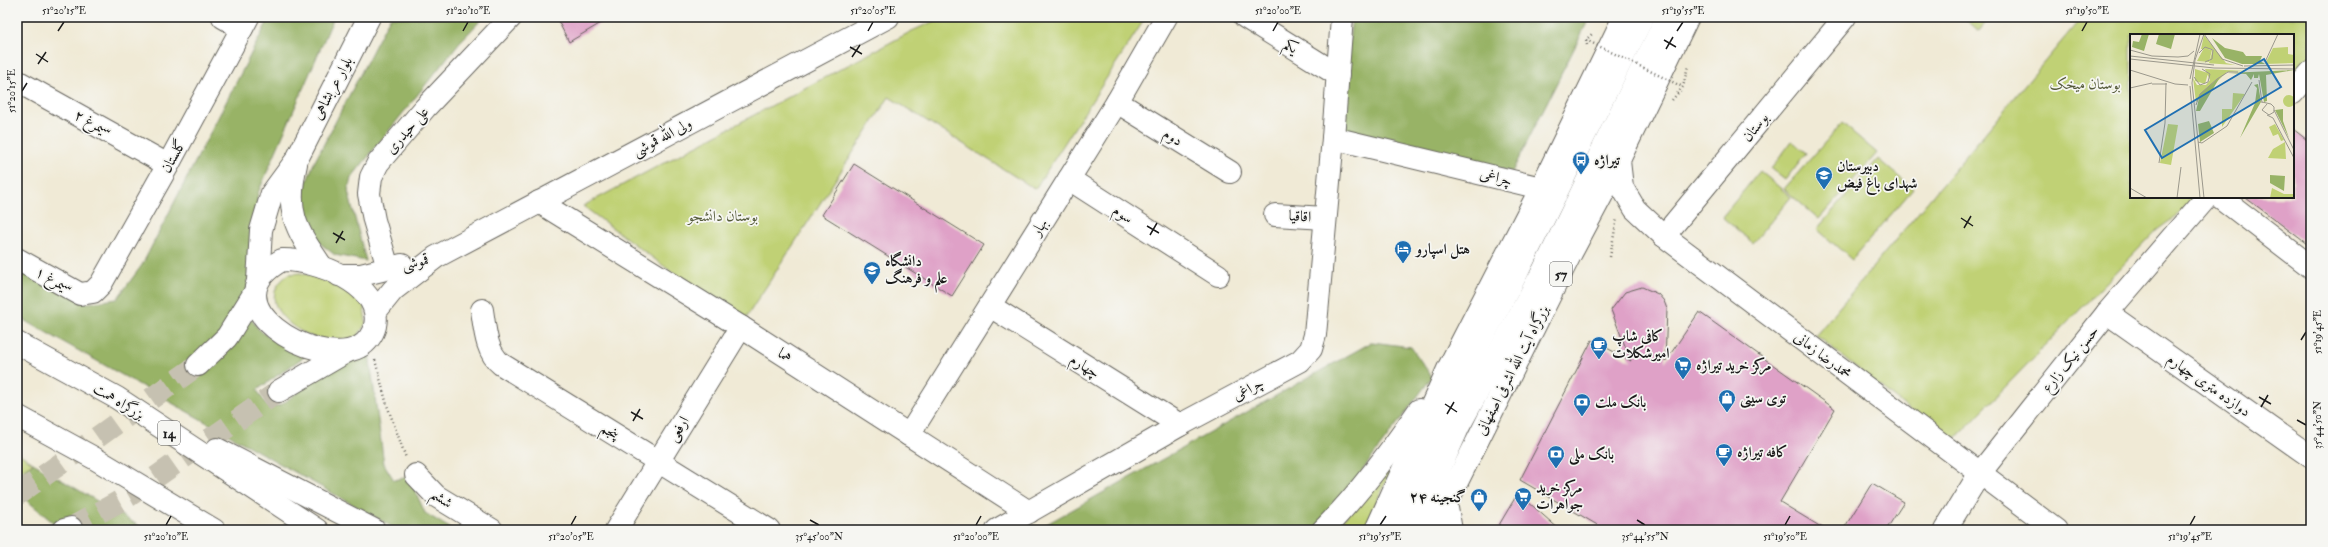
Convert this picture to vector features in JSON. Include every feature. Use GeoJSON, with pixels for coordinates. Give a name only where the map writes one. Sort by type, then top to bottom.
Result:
{"type":"FeatureCollection","features":[{"type":"Feature","properties":{"kind":"main road"},"geometry":{"type":"LineString","coordinates":[[223,17],[245,22]]}},
{"type":"Feature","properties":{"kind":"main road","name":"بلوار عربشاهی"},"geometry":{"type":"LineString","coordinates":[[257,286],[261,230],[272,193],[297,159],[314,122],[369,17]]}},
{"type":"Feature","properties":{"kind":"main road","name":"علی حیدری"},"geometry":{"type":"LineString","coordinates":[[388,268],[374,220],[369,194],[372,178],[378,163],[425,108],[512,17]]}},
{"type":"Feature","properties":{"kind":"main road","name":"ولی الله قموشی"},"geometry":{"type":"LineString","coordinates":[[436,257],[888,17]]}},
{"type":"Feature","properties":{"kind":"main road","name":"بهار"},"geometry":{"type":"LineString","coordinates":[[909,436],[1117,102],[1166,17]]}},
{"type":"Feature","properties":{"kind":"main road","name":"یکم"},"geometry":{"type":"LineString","coordinates":[[1245,17],[1338,75]]}},
{"type":"Feature","properties":{"kind":"main road","name":"چراغی"},"geometry":{"type":"LineString","coordinates":[[997,530],[1180,425],[1300,361],[1311,349],[1315,335],[1333,138],[1342,17]]}},
{"type":"Feature","properties":{"kind":"main road"},"geometry":{"type":"LineString","coordinates":[[1376,530],[1449,366],[1541,188],[1624,17]]}},
{"type":"Feature","properties":{"kind":"main road"},"geometry":{"type":"LineString","coordinates":[[1390,530],[1459,382],[1518,271],[1643,17]]}},
{"type":"Feature","properties":{"kind":"main road"},"geometry":{"type":"LineString","coordinates":[[1412,530],[1459,426],[1542,273],[1667,17]]}},
{"type":"Feature","properties":{"kind":"main road","name":"بزرگراه آیت الله اشرفی اصفهانی"},"geometry":{"type":"LineString","coordinates":[[1433,530],[1619,161],[1688,17]]}},
{"type":"Feature","properties":{"kind":"main road","name":"بوستان"},"geometry":{"type":"LineString","coordinates":[[1664,236],[1845,17]]}},
{"type":"Feature","properties":{"kind":"main road","name":"گلستان"},"geometry":{"type":"LineString","coordinates":[[93,292],[101,284],[168,165],[245,22]]}},
{"type":"Feature","properties":{"kind":"main road"},"geometry":{"type":"LineString","coordinates":[[2294,92],[2311,72]]}},
{"type":"Feature","properties":{"kind":"main road","name":"سیمرغ ۲"},"geometry":{"type":"LineString","coordinates":[[17,81],[168,165]]}},
{"type":"Feature","properties":{"kind":"main road","name":"دوم"},"geometry":{"type":"LineString","coordinates":[[1117,102],[1230,172]]}},
{"type":"Feature","properties":{"kind":"main road","name":"چراغی"},"geometry":{"type":"LineString","coordinates":[[1333,138],[1541,188]]}},
{"type":"Feature","properties":{"kind":"main road","name":"بلوار عربشاهی"},"geometry":{"type":"LineString","coordinates":[[297,159],[290,190],[292,211],[301,236],[330,271]]}},
{"type":"Feature","properties":{"kind":"main road","name":"محمدرضا زمانی"},"geometry":{"type":"LineString","coordinates":[[1619,161],[1622,188],[1635,209],[1664,236],[2056,530]]}},
{"type":"Feature","properties":{"kind":"main road","name":"سوم"},"geometry":{"type":"LineString","coordinates":[[1069,179],[1218,275]]}},
{"type":"Feature","properties":{"kind":"main road","name":"حسن نیک زارع"},"geometry":{"type":"LineString","coordinates":[[1945,530],[1980,473],[2107,313],[2206,198]]}},
{"type":"Feature","properties":{"kind":"main road"},"geometry":{"type":"LineString","coordinates":[[2221,198],[2311,266]]}},
{"type":"Feature","properties":{"kind":"main road","name":"هما"},"geometry":{"type":"LineString","coordinates":[[539,202],[741,327],[1029,512]]}},
{"type":"Feature","properties":{"kind":"main road","name":"اقاقیا"},"geometry":{"type":"LineString","coordinates":[[1275,215],[1325,218]]}},
{"type":"Feature","properties":{"kind":"main road","name":"قموشی"},"geometry":{"type":"LineString","coordinates":[[330,271],[361,275],[436,257]]}},
{"type":"Feature","properties":{"kind":"main road","name":"قموشی"},"geometry":{"type":"LineString","coordinates":[[376,310],[393,290],[436,257]]}},
{"type":"Feature","properties":{"kind":"main road","name":"سیمرغ ۱"},"geometry":{"type":"LineString","coordinates":[[17,260],[80,294],[93,292]]}},
{"type":"Feature","properties":{"kind":"main road"},"geometry":{"type":"LineString","coordinates":[[198,365],[227,338],[264,272],[282,260],[293,260],[330,271],[369,296],[376,310],[374,329],[370,338],[363,345],[346,352],[279,391]]}},
{"type":"Feature","properties":{"kind":"main road"},"geometry":{"type":"LineString","coordinates":[[257,286],[260,313],[270,325],[281,333],[306,345],[324,350],[346,352]]}},
{"type":"Feature","properties":{"kind":"main road","name":"چهارم"},"geometry":{"type":"LineString","coordinates":[[990,306],[1180,425]]}},
{"type":"Feature","properties":{"kind":"main road","name":"پنجم"},"geometry":{"type":"LineString","coordinates":[[482,310],[490,350],[494,358],[769,530]]}},
{"type":"Feature","properties":{"kind":"main road","name":"دوازده متری چهارم"},"geometry":{"type":"LineString","coordinates":[[2107,313],[2311,457]]}},
{"type":"Feature","properties":{"kind":"main road","name":"ارفعی"},"geometry":{"type":"LineString","coordinates":[[616,530],[741,327]]}},
{"type":"Feature","properties":{"kind":"main road","name":"بزرگراه همت"},"geometry":{"type":"LineString","coordinates":[[17,343],[117,398],[317,530]]}},
{"type":"Feature","properties":{"kind":"main road"},"geometry":{"type":"LineString","coordinates":[[1323,530],[1344,510],[1395,444],[1449,366]]}},
{"type":"Feature","properties":{"kind":"main road"},"geometry":{"type":"LineString","coordinates":[[117,398],[374,530]]}},
{"type":"Feature","properties":{"kind":"main road"},"geometry":{"type":"LineString","coordinates":[[17,416],[94,458],[214,530]]}},
{"type":"Feature","properties":{"kind":"main road","name":"ششم"},"geometry":{"type":"LineString","coordinates":[[416,476],[436,496],[492,530]]}},
{"type":"Feature","properties":{"kind":"main road"},"geometry":{"type":"LineString","coordinates":[[1446,503],[1451,530]]}},
{"type":"Feature","properties":{"kind":"path"},"geometry":{"type":"LineString","coordinates":[[1586,40],[1683,87]]}},
{"type":"Feature","properties":{"kind":"path"},"geometry":{"type":"LineString","coordinates":[[1670,103],[1683,87],[1690,60]]}},
{"type":"Feature","properties":{"kind":"path"},"geometry":{"type":"LineString","coordinates":[[1610,257],[1618,211]]}},
{"type":"Feature","properties":{"kind":"path"},"geometry":{"type":"LineString","coordinates":[[370,338],[387,405],[402,452],[416,476]]}},
{"type":"Feature","properties":{"kind":"green space"},"geometry":{"type":"Polygon","coordinates":[[[270,17],[334,17],[258,193],[247,289],[223,331],[194,361],[195,377],[220,356],[251,318],[260,331],[267,336],[305,356],[257,390],[268,407],[281,405],[329,368],[369,353],[384,464],[394,480],[409,477],[425,513],[453,530],[398,530],[17,316],[17,268],[88,303],[117,299],[142,265],[270,17]]]}},
{"type":"Feature","properties":{"kind":"green space"},"geometry":{"type":"Polygon","coordinates":[[[390,17],[484,17],[459,43],[351,178],[348,191],[366,261],[335,255],[308,234],[301,198],[313,165],[390,17]]]}},
{"type":"Feature","properties":{"kind":"green space","name":"بوستان دانشجو"},"geometry":{"type":"Polygon","coordinates":[[[943,17],[1146,17],[1035,189],[889,97],[742,324],[583,206],[912,31],[943,17]]]}},
{"type":"Feature","properties":{"kind":"green space"},"geometry":{"type":"Polygon","coordinates":[[[1352,17],[1590,17],[1512,172],[1339,129],[1352,17]]]}},
{"type":"Feature","properties":{"kind":"green space"},"geometry":{"type":"Polygon","coordinates":[[[1963,17],[1990,17],[1979,31],[1963,17]]]}},
{"type":"Feature","properties":{"kind":"green space","name":"بوستان میخک"},"geometry":{"type":"Polygon","coordinates":[[[2082,17],[2089,21],[2093,17],[2311,17],[2311,56],[2294,77],[2294,34],[2130,34],[2130,198],[2193,198],[2182,212],[2157,230],[1951,443],[1816,335],[2082,17]]]}},
{"type":"Feature","properties":{"kind":"green space"},"geometry":{"type":"Polygon","coordinates":[[[1842,123],[1877,153],[1819,219],[1784,189],[1842,123]]]}},
{"type":"Feature","properties":{"kind":"green space"},"geometry":{"type":"Polygon","coordinates":[[[1792,141],[1806,153],[1785,180],[1771,169],[1792,141]]]}},
{"type":"Feature","properties":{"kind":"green space"},"geometry":{"type":"Polygon","coordinates":[[[1878,159],[1913,189],[1852,260],[1817,229],[1878,159]]]}},
{"type":"Feature","properties":{"kind":"green space"},"geometry":{"type":"Polygon","coordinates":[[[1760,171],[1791,197],[1753,243],[1722,217],[1760,171]]]}},
{"type":"Feature","properties":{"kind":"green space"},"geometry":{"type":"Polygon","coordinates":[[[300,273],[326,279],[363,299],[366,323],[358,336],[337,342],[319,339],[306,334],[283,317],[277,307],[274,296],[278,285],[289,274],[300,273]]]}},
{"type":"Feature","properties":{"kind":"green space"},"geometry":{"type":"Polygon","coordinates":[[[1372,342],[1411,347],[1432,377],[1327,518],[1312,530],[1036,530],[1372,342]]]}},
{"type":"Feature","properties":{"kind":"green space"},"geometry":{"type":"Polygon","coordinates":[[[1401,448],[1364,530],[1335,530],[1401,448]]]}},
{"type":"Feature","properties":{"kind":"green space"},"geometry":{"type":"Polygon","coordinates":[[[17,452],[33,463],[17,473],[17,452]]]}},
{"type":"Feature","properties":{"kind":"green space"},"geometry":{"type":"Polygon","coordinates":[[[33,463],[146,530],[62,530],[17,492],[17,478],[33,463]]]}},
{"type":"Feature","properties":{"kind":"building"},"geometry":{"type":"Polygon","coordinates":[[[556,17],[611,17],[569,42],[556,17]]]}},
{"type":"Feature","properties":{"kind":"building"},"geometry":{"type":"Polygon","coordinates":[[[2294,130],[2311,143],[2311,247],[2246,198],[2294,198],[2294,130]]]}},
{"type":"Feature","properties":{"kind":"building"},"geometry":{"type":"Polygon","coordinates":[[[854,164],[984,245],[952,296],[822,215],[854,164]]]}},
{"type":"Feature","properties":{"kind":"building","name":"مرکز خرید تیراژه"},"geometry":{"type":"Polygon","coordinates":[[[1642,287],[1658,294],[1664,301],[1667,309],[1665,362],[1699,312],[1835,409],[1780,502],[1826,530],[1606,530],[1520,480],[1592,340],[1631,361],[1611,310],[1625,292],[1642,287]]]}},
{"type":"Feature","properties":{"kind":"building"},"geometry":{"type":"Polygon","coordinates":[[[1872,483],[1904,502],[1886,530],[1843,530],[1872,483]]]}},
{"type":"Feature","properties":{"kind":"building","name":"مرکز خرید جواهرات"},"geometry":{"type":"Polygon","coordinates":[[[1518,493],[1560,530],[1496,530],[1518,493]]]}},
{"type":"Feature","properties":{"kind":"tunnel"},"geometry":{"type":"LineString","coordinates":[[17,495],[198,365]]}},
{"type":"Feature","properties":{"kind":"tunnel"},"geometry":{"type":"LineString","coordinates":[[71,528],[129,496],[279,391]]}},
{"type":"Feature","properties":{"kind":"place","name":"تیراژه"},"geometry":{"type":"Point","coordinates":[1581,175]}},
{"type":"Feature","properties":{"kind":"place","name":"دبیرستان شهدای باغ فیض"},"geometry":{"type":"Point","coordinates":[1824,190]}},
{"type":"Feature","properties":{"kind":"place","name":"هتل اسپارو"},"geometry":{"type":"Point","coordinates":[1403,264]}},
{"type":"Feature","properties":{"kind":"place","name":"دانشگاه علم و فرهنگ"},"geometry":{"type":"Point","coordinates":[872,285]}},
{"type":"Feature","properties":{"kind":"place","name":"کافی شاپ امیرشکلات"},"geometry":{"type":"Point","coordinates":[1599,360]}},
{"type":"Feature","properties":{"kind":"place","name":"مرکز خرید تیراژه"},"geometry":{"type":"Point","coordinates":[1683,380]}},
{"type":"Feature","properties":{"kind":"place","name":"توی سیتی"},"geometry":{"type":"Point","coordinates":[1727,413]}},
{"type":"Feature","properties":{"kind":"place","name":"بانک ملت"},"geometry":{"type":"Point","coordinates":[1582,417]}},
{"type":"Feature","properties":{"kind":"place","name":"کافه تیراژه"},"geometry":{"type":"Point","coordinates":[1724,467]}},
{"type":"Feature","properties":{"kind":"place","name":"بانک ملی"},"geometry":{"type":"Point","coordinates":[1556,469]}},
{"type":"Feature","properties":{"kind":"place","name":"مرکز خرید جواهرات"},"geometry":{"type":"Point","coordinates":[1523,511]}},
{"type":"Feature","properties":{"kind":"place","name":"گنجینه ۲۴"},"geometry":{"type":"Point","coordinates":[1479,512]}}]}
